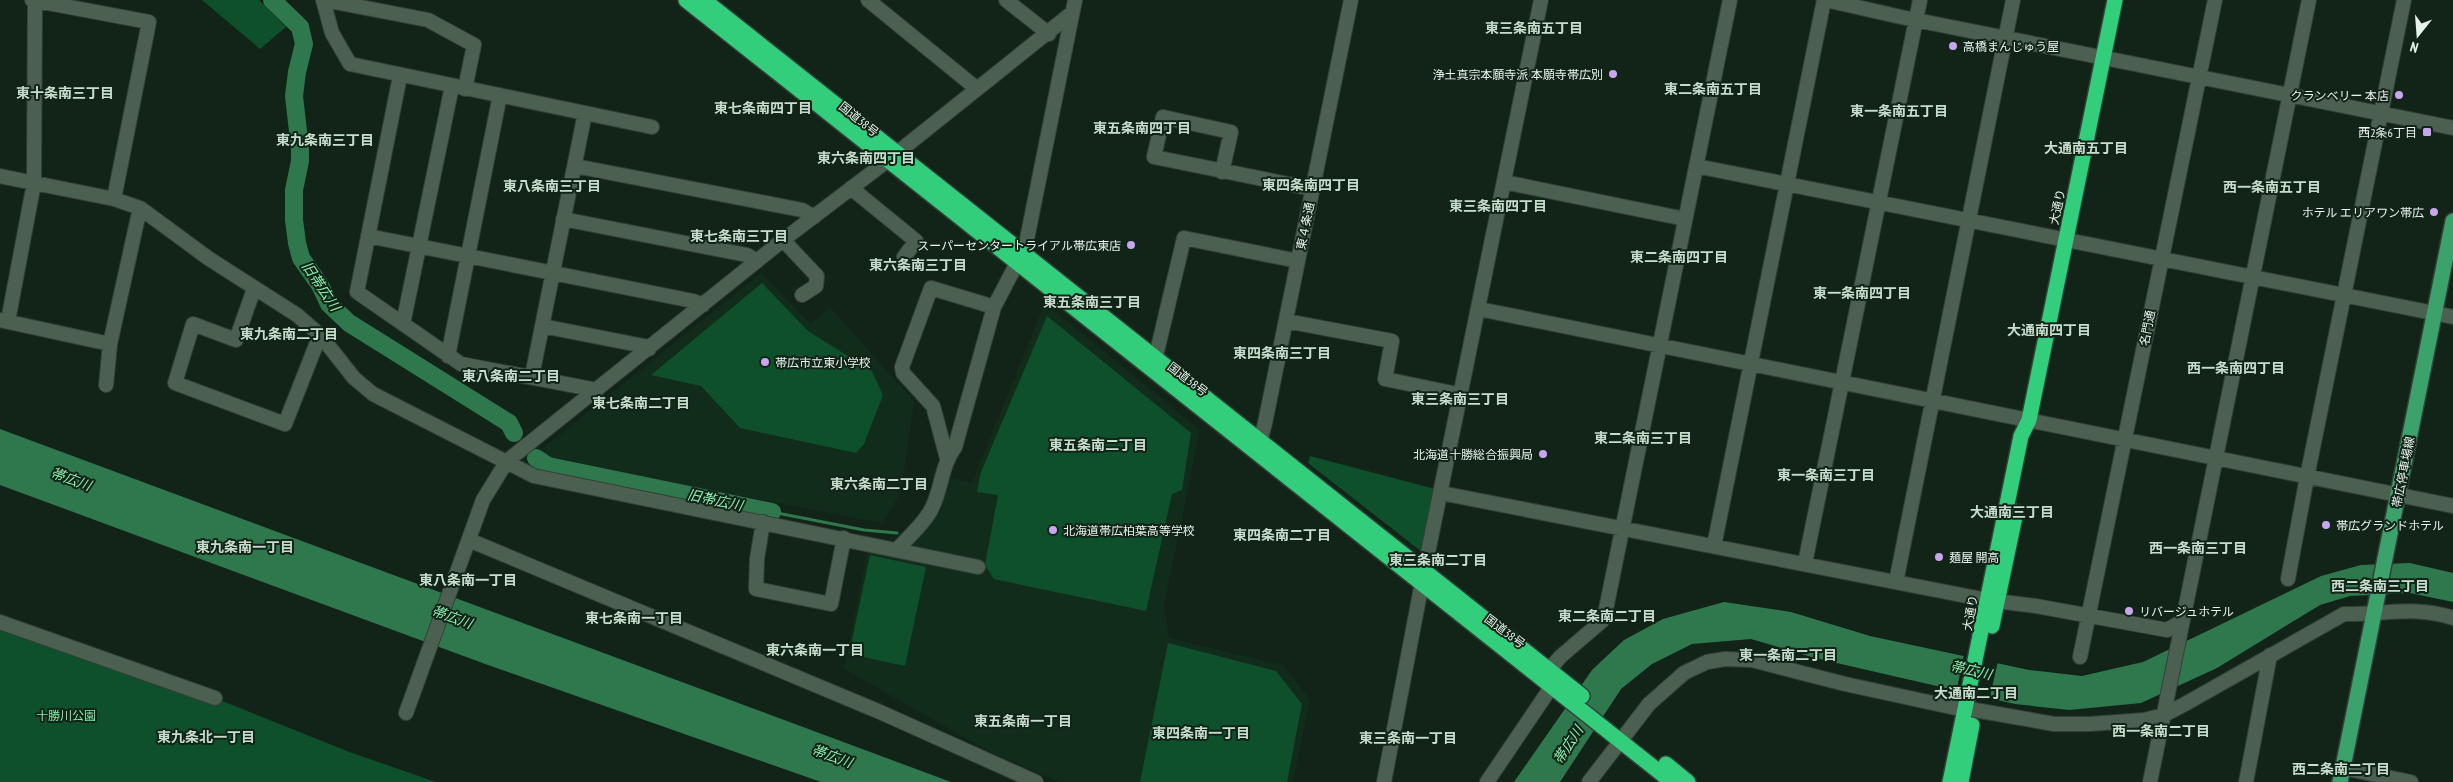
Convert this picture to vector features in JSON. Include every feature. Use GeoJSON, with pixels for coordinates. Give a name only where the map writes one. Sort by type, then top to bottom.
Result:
{"type":"FeatureCollection","features":[{"type":"Feature","properties":{"kind":"highway","name":"国道38号"},"geometry":{"type":"LineString","coordinates":[[686,0],[892,157],[1619,733],[1688,782]]}},
{"type":"Feature","properties":{"kind":"highway","name":"国道38号"},"geometry":{"type":"LineString","coordinates":[[704,0],[892,157]]}},
{"type":"Feature","properties":{"kind":"highway","name":"大通り"},"geometry":{"type":"LineString","coordinates":[[1950,782],[1971,704],[2030,439],[2029,420],[2115,0]]}},
{"type":"Feature","properties":{"kind":"highway","name":"国道38号"},"geometry":{"type":"LineString","coordinates":[[1020,258],[1155,360],[1257,446]]}},
{"type":"Feature","properties":{"kind":"highway","name":"大通り"},"geometry":{"type":"LineString","coordinates":[[1961,782],[1971,704]]}},
{"type":"Feature","properties":{"kind":"highway","name":"国道38号"},"geometry":{"type":"LineString","coordinates":[[1619,733],[1672,782]]}},
{"type":"Feature","properties":{"kind":"main road","name":"帯広停車場線"},"geometry":{"type":"LineString","coordinates":[[2341,775],[2453,221]]}},
{"type":"Feature","properties":{"kind":"street"},"geometry":{"type":"LineString","coordinates":[[110,344],[4,320],[34,183],[34,0],[149,22],[114,199]]}},
{"type":"Feature","properties":{"kind":"street"},"geometry":{"type":"LineString","coordinates":[[403,324],[459,88],[474,45],[428,20],[387,5],[323,0],[332,33],[350,64],[400,76],[459,88],[585,113],[652,127]]}},
{"type":"Feature","properties":{"kind":"street"},"geometry":{"type":"LineString","coordinates":[[868,0],[976,88]]}},
{"type":"Feature","properties":{"kind":"street"},"geometry":{"type":"LineString","coordinates":[[1006,0],[1048,34]]}},
{"type":"Feature","properties":{"kind":"street","name":"東４条通"},"geometry":{"type":"LineString","coordinates":[[1257,446],[1286,321],[1351,0]]}},
{"type":"Feature","properties":{"kind":"street"},"geometry":{"type":"LineString","coordinates":[[1384,782],[1423,579],[1541,0]]}},
{"type":"Feature","properties":{"kind":"street"},"geometry":{"type":"LineString","coordinates":[[1487,782],[1550,678],[1560,658],[1602,621],[1623,529],[1730,0]]}},
{"type":"Feature","properties":{"kind":"street"},"geometry":{"type":"LineString","coordinates":[[1714,546],[1825,0],[2453,128]]}},
{"type":"Feature","properties":{"kind":"street"},"geometry":{"type":"LineString","coordinates":[[1805,564],[1920,0]]}},
{"type":"Feature","properties":{"kind":"street"},"geometry":{"type":"LineString","coordinates":[[1896,582],[2013,0]]}},
{"type":"Feature","properties":{"kind":"street","name":"名門通"},"geometry":{"type":"LineString","coordinates":[[2080,657],[2214,0]]}},
{"type":"Feature","properties":{"kind":"street"},"geometry":{"type":"LineString","coordinates":[[2150,782],[2309,0]]}},
{"type":"Feature","properties":{"kind":"street"},"geometry":{"type":"LineString","coordinates":[[2288,579],[2306,476],[2404,0]]}},
{"type":"Feature","properties":{"kind":"street"},"geometry":{"type":"LineString","coordinates":[[406,713],[420,679],[483,500],[508,461],[783,240],[892,157],[976,88],[1048,34],[1074,7]]}},
{"type":"Feature","properties":{"kind":"street"},"geometry":{"type":"LineString","coordinates":[[898,550],[931,511],[947,458],[955,447],[994,307],[1020,258],[1074,7]]}},
{"type":"Feature","properties":{"kind":"street"},"geometry":{"type":"LineString","coordinates":[[400,76],[357,292],[461,364],[532,376],[596,390]]}},
{"type":"Feature","properties":{"kind":"street"},"geometry":{"type":"LineString","coordinates":[[448,356],[500,96]]}},
{"type":"Feature","properties":{"kind":"street"},"geometry":{"type":"LineString","coordinates":[[532,376],[585,113]]}},
{"type":"Feature","properties":{"kind":"street"},"geometry":{"type":"LineString","coordinates":[[1222,172],[1231,132],[1163,117],[1154,157],[1222,172],[1313,189]]}},
{"type":"Feature","properties":{"kind":"street"},"geometry":{"type":"LineString","coordinates":[[574,166],[802,210],[814,217]]}},
{"type":"Feature","properties":{"kind":"street"},"geometry":{"type":"LineString","coordinates":[[1696,166],[1970,219],[2252,278],[2344,294],[2453,317]]}},
{"type":"Feature","properties":{"kind":"street"},"geometry":{"type":"LineString","coordinates":[[0,176],[114,199],[140,208],[254,289],[297,315],[320,335],[354,378],[373,394],[508,461],[534,476],[844,538],[978,567]]}},
{"type":"Feature","properties":{"kind":"street"},"geometry":{"type":"LineString","coordinates":[[1504,182],[1685,219]]}},
{"type":"Feature","properties":{"kind":"street"},"geometry":{"type":"LineString","coordinates":[[851,188],[916,240],[904,257]]}},
{"type":"Feature","properties":{"kind":"street"},"geometry":{"type":"LineString","coordinates":[[106,385],[110,344],[140,208]]}},
{"type":"Feature","properties":{"kind":"street"},"geometry":{"type":"LineString","coordinates":[[563,220],[747,255],[757,261]]}},
{"type":"Feature","properties":{"kind":"street"},"geometry":{"type":"LineString","coordinates":[[368,236],[693,301],[703,305]]}},
{"type":"Feature","properties":{"kind":"street"},"geometry":{"type":"LineString","coordinates":[[1155,360],[1184,238],[1298,261]]}},
{"type":"Feature","properties":{"kind":"street"},"geometry":{"type":"LineString","coordinates":[[783,240],[817,276],[816,286],[802,296]]}},
{"type":"Feature","properties":{"kind":"street"},"geometry":{"type":"LineString","coordinates":[[947,458],[933,406],[903,373],[902,367],[931,288],[994,307]]}},
{"type":"Feature","properties":{"kind":"street"},"geometry":{"type":"LineString","coordinates":[[254,289],[236,340],[193,324],[175,383],[285,424],[320,335]]}},
{"type":"Feature","properties":{"kind":"street"},"geometry":{"type":"LineString","coordinates":[[1479,309],[2453,506]]}},
{"type":"Feature","properties":{"kind":"street"},"geometry":{"type":"LineString","coordinates":[[1286,321],[1392,342],[1385,379],[1462,394]]}},
{"type":"Feature","properties":{"kind":"street"},"geometry":{"type":"LineString","coordinates":[[542,326],[644,346],[648,349]]}},
{"type":"Feature","properties":{"kind":"street"},"geometry":{"type":"LineString","coordinates":[[1441,494],[1993,600],[2089,615],[2167,630],[2181,627]]}},
{"type":"Feature","properties":{"kind":"street"},"geometry":{"type":"LineString","coordinates":[[763,522],[756,559],[756,590],[831,604],[844,538]]}},
{"type":"Feature","properties":{"kind":"street"},"geometry":{"type":"LineString","coordinates":[[468,542],[880,712],[1036,782]]}},
{"type":"Feature","properties":{"kind":"street"},"geometry":{"type":"LineString","coordinates":[[1589,782],[1619,733],[1684,673],[1707,662],[1726,659],[1752,660],[1845,684],[1971,704],[2054,724],[2144,720],[2270,655],[2344,614],[2375,609],[2414,610],[2438,613],[2453,618]]}},
{"type":"Feature","properties":{"kind":"street"},"geometry":{"type":"LineString","coordinates":[[0,622],[215,698]]}},
{"type":"Feature","properties":{"kind":"street"},"geometry":{"type":"LineString","coordinates":[[2246,782],[2270,655]]}},
{"type":"Feature","properties":{"kind":"street"},"geometry":{"type":"LineString","coordinates":[[2341,775],[2411,782]]}},
{"type":"Feature","properties":{"kind":"shaded area","name":"帯広市立東小学校"},"geometry":{"type":"Polygon","coordinates":[[[761,273],[811,324],[830,307],[914,401],[901,493],[882,523],[548,459],[541,450],[761,273]]]}},
{"type":"Feature","properties":{"kind":"shaded area","name":"北海道帯広柏葉高等学校"},"geometry":{"type":"Polygon","coordinates":[[[1045,303],[1200,430],[1164,606],[1169,638],[1283,665],[1310,700],[1293,782],[1059,782],[988,751],[844,669],[868,548],[902,555],[942,511],[948,478],[972,482],[1045,303]]]}},
{"type":"Feature","properties":{"kind":"green space"},"geometry":{"type":"Polygon","coordinates":[[[202,0],[259,0],[286,27],[260,49],[202,0]]]}},
{"type":"Feature","properties":{"kind":"green space"},"geometry":{"type":"Polygon","coordinates":[[[762,283],[808,331],[872,371],[883,395],[864,444],[856,453],[740,428],[701,386],[651,375],[762,283]]]}},
{"type":"Feature","properties":{"kind":"green space"},"geometry":{"type":"Polygon","coordinates":[[[1047,316],[1191,433],[1182,490],[1172,494],[1146,611],[994,579],[985,565],[998,495],[977,492],[981,472],[1047,316]]]}},
{"type":"Feature","properties":{"kind":"green space"},"geometry":{"type":"Polygon","coordinates":[[[1310,456],[1435,489],[1422,552],[1308,463],[1310,456]]]}},
{"type":"Feature","properties":{"kind":"green space"},"geometry":{"type":"Polygon","coordinates":[[[870,555],[926,567],[905,666],[849,654],[870,555]]]}},
{"type":"Feature","properties":{"kind":"green space","name":"十勝川公園"},"geometry":{"type":"Polygon","coordinates":[[[0,622],[215,698],[352,753],[436,782],[0,782],[0,622]]]}},
{"type":"Feature","properties":{"kind":"green space"},"geometry":{"type":"Polygon","coordinates":[[[1168,643],[1276,671],[1302,704],[1287,782],[1140,782],[1168,643]]]}},
{"type":"Feature","properties":{"kind":"water","name":"帯広川"},"geometry":{"type":"Polygon","coordinates":[[[0,429],[951,782],[821,782],[488,665],[0,485],[0,429]]]}},
{"type":"Feature","properties":{"kind":"water","name":"帯広川"},"geometry":{"type":"Polygon","coordinates":[[[2410,563],[2453,573],[2453,602],[2410,593],[2350,596],[2320,605],[2217,668],[2141,703],[2069,710],[2015,704],[1815,658],[1751,639],[1692,644],[1652,664],[1621,689],[1560,782],[1514,782],[1592,670],[1624,640],[1663,619],[1724,602],[1791,612],[1870,636],[2029,670],[2082,676],[2143,662],[2321,576],[2361,565],[2410,563]]]}},
{"type":"Feature","properties":{"kind":"pier"},"geometry":{"type":"Polygon","coordinates":[[[1964,654],[1998,661],[1989,701],[1956,693],[1964,654]]]}},
{"type":"Feature","properties":{"kind":"waterway","name":"旧帯広川"},"geometry":{"type":"LineString","coordinates":[[272,0],[300,27],[304,44],[297,72],[294,96],[300,149],[300,161],[294,190],[294,220],[301,258],[320,285],[329,304],[349,323],[509,423],[514,433]]}},
{"type":"Feature","properties":{"kind":"waterway","name":"旧帯広川"},"geometry":{"type":"LineString","coordinates":[[536,458],[548,466],[772,512]]}},
{"type":"Feature","properties":{"kind":"waterway","name":"旧帯広川"},"geometry":{"type":"LineString","coordinates":[[772,512],[864,530],[897,533]]}},
{"type":"Feature","properties":{"kind":"place","name":"高橋まんじゅう屋"},"geometry":{"type":"Point","coordinates":[1953,46]}},
{"type":"Feature","properties":{"kind":"place","name":"浄土真宗本願寺派 本願寺帯広別"},"geometry":{"type":"Point","coordinates":[1613,74]}},
{"type":"Feature","properties":{"kind":"place","name":"クランベリー 本店"},"geometry":{"type":"Point","coordinates":[2399,95]}},
{"type":"Feature","properties":{"kind":"place","name":"西2条6丁目"},"geometry":{"type":"Point","coordinates":[2427,132]}},
{"type":"Feature","properties":{"kind":"place","name":"ホテル エリアワン帯広"},"geometry":{"type":"Point","coordinates":[2434,212]}},
{"type":"Feature","properties":{"kind":"place","name":"スーパーセンタートライアル帯広東店"},"geometry":{"type":"Point","coordinates":[1131,245]}},
{"type":"Feature","properties":{"kind":"place","name":"帯広市立東小学校"},"geometry":{"type":"Point","coordinates":[765,362]}},
{"type":"Feature","properties":{"kind":"place","name":"北海道十勝総合振興局"},"geometry":{"type":"Point","coordinates":[1543,454]}},
{"type":"Feature","properties":{"kind":"place","name":"帯広グランドホテル"},"geometry":{"type":"Point","coordinates":[2326,525]}},
{"type":"Feature","properties":{"kind":"place","name":"北海道帯広柏葉高等学校"},"geometry":{"type":"Point","coordinates":[1053,530]}},
{"type":"Feature","properties":{"kind":"place","name":"麺屋 開高"},"geometry":{"type":"Point","coordinates":[1939,557]}},
{"type":"Feature","properties":{"kind":"place","name":"リバージュホテル"},"geometry":{"type":"Point","coordinates":[2129,611]}},
{"type":"Feature","properties":{"kind":"district","name":"東三条南五丁目"},"geometry":{"type":"Point","coordinates":[1534,28]}},
{"type":"Feature","properties":{"kind":"district","name":"東二条南五丁目"},"geometry":{"type":"Point","coordinates":[1713,89]}},
{"type":"Feature","properties":{"kind":"district","name":"東十条南三丁目"},"geometry":{"type":"Point","coordinates":[65,93]}},
{"type":"Feature","properties":{"kind":"district","name":"東七条南四丁目"},"geometry":{"type":"Point","coordinates":[763,108]}},
{"type":"Feature","properties":{"kind":"district","name":"東一条南五丁目"},"geometry":{"type":"Point","coordinates":[1899,111]}},
{"type":"Feature","properties":{"kind":"district","name":"東五条南四丁目"},"geometry":{"type":"Point","coordinates":[1142,128]}},
{"type":"Feature","properties":{"kind":"district","name":"東九条南三丁目"},"geometry":{"type":"Point","coordinates":[325,140]}},
{"type":"Feature","properties":{"kind":"district","name":"大通南五丁目"},"geometry":{"type":"Point","coordinates":[2086,148]}},
{"type":"Feature","properties":{"kind":"district","name":"東六条南四丁目"},"geometry":{"type":"Point","coordinates":[866,158]}},
{"type":"Feature","properties":{"kind":"district","name":"東四条南四丁目"},"geometry":{"type":"Point","coordinates":[1311,185]}},
{"type":"Feature","properties":{"kind":"district","name":"東八条南三丁目"},"geometry":{"type":"Point","coordinates":[552,186]}},
{"type":"Feature","properties":{"kind":"district","name":"西一条南五丁目"},"geometry":{"type":"Point","coordinates":[2272,187]}},
{"type":"Feature","properties":{"kind":"district","name":"東三条南四丁目"},"geometry":{"type":"Point","coordinates":[1498,206]}},
{"type":"Feature","properties":{"kind":"district","name":"東七条南三丁目"},"geometry":{"type":"Point","coordinates":[739,236]}},
{"type":"Feature","properties":{"kind":"district","name":"東二条南四丁目"},"geometry":{"type":"Point","coordinates":[1679,257]}},
{"type":"Feature","properties":{"kind":"district","name":"東六条南三丁目"},"geometry":{"type":"Point","coordinates":[918,265]}},
{"type":"Feature","properties":{"kind":"district","name":"東一条南四丁目"},"geometry":{"type":"Point","coordinates":[1862,293]}},
{"type":"Feature","properties":{"kind":"district","name":"東五条南三丁目"},"geometry":{"type":"Point","coordinates":[1092,302]}},
{"type":"Feature","properties":{"kind":"district","name":"大通南四丁目"},"geometry":{"type":"Point","coordinates":[2049,330]}},
{"type":"Feature","properties":{"kind":"district","name":"東九条南二丁目"},"geometry":{"type":"Point","coordinates":[289,334]}},
{"type":"Feature","properties":{"kind":"district","name":"東四条南三丁目"},"geometry":{"type":"Point","coordinates":[1282,353]}},
{"type":"Feature","properties":{"kind":"district","name":"西一条南四丁目"},"geometry":{"type":"Point","coordinates":[2236,368]}},
{"type":"Feature","properties":{"kind":"district","name":"東八条南二丁目"},"geometry":{"type":"Point","coordinates":[511,376]}},
{"type":"Feature","properties":{"kind":"district","name":"東三条南三丁目"},"geometry":{"type":"Point","coordinates":[1460,399]}},
{"type":"Feature","properties":{"kind":"district","name":"東七条南二丁目"},"geometry":{"type":"Point","coordinates":[641,403]}},
{"type":"Feature","properties":{"kind":"district","name":"東二条南三丁目"},"geometry":{"type":"Point","coordinates":[1643,438]}},
{"type":"Feature","properties":{"kind":"district","name":"東五条南二丁目"},"geometry":{"type":"Point","coordinates":[1098,445]}},
{"type":"Feature","properties":{"kind":"district","name":"東一条南三丁目"},"geometry":{"type":"Point","coordinates":[1826,475]}},
{"type":"Feature","properties":{"kind":"district","name":"東六条南二丁目"},"geometry":{"type":"Point","coordinates":[879,484]}},
{"type":"Feature","properties":{"kind":"district","name":"大通南三丁目"},"geometry":{"type":"Point","coordinates":[2012,512]}},
{"type":"Feature","properties":{"kind":"district","name":"東四条南二丁目"},"geometry":{"type":"Point","coordinates":[1282,535]}},
{"type":"Feature","properties":{"kind":"district","name":"東九条南一丁目"},"geometry":{"type":"Point","coordinates":[245,547]}},
{"type":"Feature","properties":{"kind":"district","name":"西一条南三丁目"},"geometry":{"type":"Point","coordinates":[2198,548]}},
{"type":"Feature","properties":{"kind":"district","name":"東三条南二丁目"},"geometry":{"type":"Point","coordinates":[1438,560]}},
{"type":"Feature","properties":{"kind":"district","name":"東八条南一丁目"},"geometry":{"type":"Point","coordinates":[468,580]}},
{"type":"Feature","properties":{"kind":"district","name":"西二条南三丁目"},"geometry":{"type":"Point","coordinates":[2380,586]}},
{"type":"Feature","properties":{"kind":"district","name":"東二条南二丁目"},"geometry":{"type":"Point","coordinates":[1607,616]}},
{"type":"Feature","properties":{"kind":"district","name":"東七条南一丁目"},"geometry":{"type":"Point","coordinates":[634,618]}},
{"type":"Feature","properties":{"kind":"district","name":"東六条南一丁目"},"geometry":{"type":"Point","coordinates":[815,650]}},
{"type":"Feature","properties":{"kind":"district","name":"東一条南二丁目"},"geometry":{"type":"Point","coordinates":[1788,655]}},
{"type":"Feature","properties":{"kind":"district","name":"大通南二丁目"},"geometry":{"type":"Point","coordinates":[1976,693]}},
{"type":"Feature","properties":{"kind":"district","name":"東五条南一丁目"},"geometry":{"type":"Point","coordinates":[1023,721]}},
{"type":"Feature","properties":{"kind":"district","name":"西一条南二丁目"},"geometry":{"type":"Point","coordinates":[2161,731]}},
{"type":"Feature","properties":{"kind":"district","name":"東四条南一丁目"},"geometry":{"type":"Point","coordinates":[1201,733]}},
{"type":"Feature","properties":{"kind":"district","name":"東九条北一丁目"},"geometry":{"type":"Point","coordinates":[206,737]}},
{"type":"Feature","properties":{"kind":"district","name":"東三条南一丁目"},"geometry":{"type":"Point","coordinates":[1408,738]}},
{"type":"Feature","properties":{"kind":"district","name":"西二条南二丁目"},"geometry":{"type":"Point","coordinates":[2341,769]}}]}
